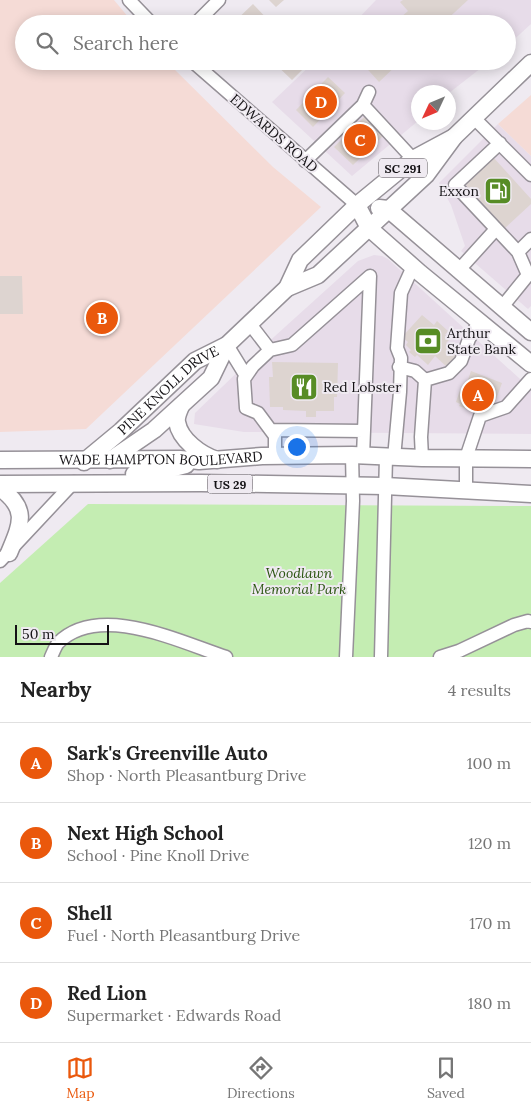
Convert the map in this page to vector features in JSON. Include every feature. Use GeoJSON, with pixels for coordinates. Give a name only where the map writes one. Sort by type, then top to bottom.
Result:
{"type":"FeatureCollection","features":[{"type":"Feature","properties":{"kind":"main road","name":"SC 291"},"geometry":{"type":"LineString","coordinates":[[388,210],[426,175],[454,138],[531,63]]}},
{"type":"Feature","properties":{"kind":"main road","name":"SC 291"},"geometry":{"type":"LineString","coordinates":[[357,205],[413,159],[454,138]]}},
{"type":"Feature","properties":{"kind":"main road"},"geometry":{"type":"LineString","coordinates":[[357,205],[388,210],[531,331]]}},
{"type":"Feature","properties":{"kind":"main road"},"geometry":{"type":"LineString","coordinates":[[357,205],[369,228],[478,322],[531,364]]}},
{"type":"Feature","properties":{"kind":"main road","name":"PINE KNOLL DRIVE"},"geometry":{"type":"LineString","coordinates":[[74,482],[86,460],[121,431],[195,361],[227,345],[287,288],[300,260],[357,205]]}},
{"type":"Feature","properties":{"kind":"main road","name":"PINE KNOLL DRIVE"},"geometry":{"type":"LineString","coordinates":[[287,288],[318,276],[388,210]]}},
{"type":"Feature","properties":{"kind":"main road","name":"PINE KNOLL DRIVE"},"geometry":{"type":"LineString","coordinates":[[74,482],[111,460],[154,430],[181,406],[212,378],[227,345]]}},
{"type":"Feature","properties":{"kind":"main road"},"geometry":{"type":"LineString","coordinates":[[181,406],[177,420],[181,433],[193,447],[210,458],[218,460]]}},
{"type":"Feature","properties":{"kind":"main road","name":"WADE HAMPTON BOULEVARD"},"geometry":{"type":"LineString","coordinates":[[0,460],[180,459],[199,461],[275,456],[531,459]]}},
{"type":"Feature","properties":{"kind":"main road"},"geometry":{"type":"LineString","coordinates":[[74,482],[170,469],[199,461]]}},
{"type":"Feature","properties":{"kind":"main road","name":"WADE HAMPTON BOULEVARD"},"geometry":{"type":"LineString","coordinates":[[0,484],[74,482],[385,486],[531,494]]}},
{"type":"Feature","properties":{"kind":"main road"},"geometry":{"type":"LineString","coordinates":[[0,488],[14,500],[21,516],[19,529],[4,557]]}},
{"type":"Feature","properties":{"kind":"street"},"geometry":{"type":"LineString","coordinates":[[129,0],[143,15]]}},
{"type":"Feature","properties":{"kind":"street"},"geometry":{"type":"LineString","coordinates":[[204,15],[219,0]]}},
{"type":"Feature","properties":{"kind":"street","name":"EDWARDS ROAD"},"geometry":{"type":"LineString","coordinates":[[202,70],[357,205]]}},
{"type":"Feature","properties":{"kind":"street"},"geometry":{"type":"LineString","coordinates":[[306,161],[363,105],[369,92]]}},
{"type":"Feature","properties":{"kind":"street"},"geometry":{"type":"LineString","coordinates":[[363,105],[413,159]]}},
{"type":"Feature","properties":{"kind":"street"},"geometry":{"type":"LineString","coordinates":[[474,118],[531,175]]}},
{"type":"Feature","properties":{"kind":"street"},"geometry":{"type":"LineString","coordinates":[[500,143],[455,185],[518,252],[528,275],[502,307]]}},
{"type":"Feature","properties":{"kind":"street"},"geometry":{"type":"LineString","coordinates":[[458,271],[496,229]]}},
{"type":"Feature","properties":{"kind":"street"},"geometry":{"type":"LineString","coordinates":[[518,252],[531,239]]}},
{"type":"Feature","properties":{"kind":"street"},"geometry":{"type":"LineString","coordinates":[[381,657],[385,486],[400,392],[399,367],[401,358],[397,348],[401,293],[414,268]]}},
{"type":"Feature","properties":{"kind":"street"},"geometry":{"type":"LineString","coordinates":[[275,456],[275,436],[258,413],[246,408],[244,379],[253,366],[270,350],[292,345],[370,276],[364,431],[357,456],[353,486],[346,657]]}},
{"type":"Feature","properties":{"kind":"street"},"geometry":{"type":"LineString","coordinates":[[426,380],[449,374],[461,361],[469,338],[478,322]]}},
{"type":"Feature","properties":{"kind":"street"},"geometry":{"type":"LineString","coordinates":[[250,324],[270,350]]}},
{"type":"Feature","properties":{"kind":"street"},"geometry":{"type":"LineString","coordinates":[[227,345],[246,376]]}},
{"type":"Feature","properties":{"kind":"street"},"geometry":{"type":"LineString","coordinates":[[399,367],[415,371],[426,380]]}},
{"type":"Feature","properties":{"kind":"street"},"geometry":{"type":"LineString","coordinates":[[466,490],[466,458],[480,416],[506,407],[531,379]]}},
{"type":"Feature","properties":{"kind":"street"},"geometry":{"type":"LineString","coordinates":[[422,458],[421,437],[426,380]]}},
{"type":"Feature","properties":{"kind":"street"},"geometry":{"type":"LineString","coordinates":[[271,430],[364,431]]}},
{"type":"Feature","properties":{"kind":"street","name":"PINE KNOLL DRIVE"},"geometry":{"type":"LineString","coordinates":[[4,557],[74,482]]}},
{"type":"Feature","properties":{"kind":"street"},"geometry":{"type":"LineString","coordinates":[[440,657],[485,640],[514,625],[528,621],[531,622]]}},
{"type":"Feature","properties":{"kind":"street"},"geometry":{"type":"LineString","coordinates":[[51,657],[57,644],[82,628],[115,624],[147,630],[226,657]]}},
{"type":"Feature","properties":{"kind":"shaded area"},"geometry":{"type":"Polygon","coordinates":[[[0,0],[114,0],[126,15],[15,15],[15,70],[175,70],[273,167],[321,207],[86,429],[0,432],[0,0]]]}},
{"type":"Feature","properties":{"kind":"shaded area"},"geometry":{"type":"Polygon","coordinates":[[[376,0],[531,0],[531,24],[516,38],[516,15],[362,15],[376,0]]]}},
{"type":"Feature","properties":{"kind":"shaded area"},"geometry":{"type":"Polygon","coordinates":[[[306,70],[478,70],[456,88],[456,85],[411,85],[411,127],[352,176],[272,102],[306,70]]]}},
{"type":"Feature","properties":{"kind":"shaded area"},"geometry":{"type":"Polygon","coordinates":[[[531,95],[531,156],[498,124],[531,95]]]}},
{"type":"Feature","properties":{"kind":"shaded area"},"geometry":{"type":"Polygon","coordinates":[[[498,124],[531,156],[531,306],[528,309],[461,251],[465,246],[451,205],[439,183],[498,124]]]}},
{"type":"Feature","properties":{"kind":"shaded area"},"geometry":{"type":"Polygon","coordinates":[[[374,255],[388,259],[531,389],[531,434],[244,432],[194,424],[195,413],[275,336],[358,261],[374,255]]]}},
{"type":"Feature","properties":{"kind":"green space","name":"Woodlawn Memorial Park"},"geometry":{"type":"Polygon","coordinates":[[[88,504],[531,506],[531,657],[0,657],[0,583],[88,504]]]}},
{"type":"Feature","properties":{"kind":"building"},"geometry":{"type":"Polygon","coordinates":[[[269,0],[284,0],[276,7],[269,0]]]}},
{"type":"Feature","properties":{"kind":"building"},"geometry":{"type":"Polygon","coordinates":[[[403,0],[468,0],[452,15],[403,15],[408,11],[400,2],[403,0]]]}},
{"type":"Feature","properties":{"kind":"building"},"geometry":{"type":"Polygon","coordinates":[[[253,4],[263,15],[241,15],[253,4]]]}},
{"type":"Feature","properties":{"kind":"building"},"geometry":{"type":"Polygon","coordinates":[[[281,70],[302,70],[292,80],[281,70]]]}},
{"type":"Feature","properties":{"kind":"building"},"geometry":{"type":"Polygon","coordinates":[[[368,70],[392,70],[379,82],[368,70]]]}},
{"type":"Feature","properties":{"kind":"building"},"geometry":{"type":"Polygon","coordinates":[[[328,77],[345,93],[313,127],[296,110],[328,77]]]}},
{"type":"Feature","properties":{"kind":"building"},"geometry":{"type":"Polygon","coordinates":[[[367,114],[386,133],[353,165],[334,147],[367,114]]]}},
{"type":"Feature","properties":{"kind":"building","name":"Exxon"},"geometry":{"type":"Polygon","coordinates":[[[493,157],[531,199],[531,204],[505,228],[464,183],[493,157]]]}},
{"type":"Feature","properties":{"kind":"building"},"geometry":{"type":"Polygon","coordinates":[[[0,276],[22,276],[23,314],[0,314],[0,276]]]}},
{"type":"Feature","properties":{"kind":"building","name":"Arthur State Bank"},"geometry":{"type":"Polygon","coordinates":[[[422,315],[434,325],[437,321],[448,331],[445,335],[450,339],[446,343],[460,355],[448,368],[435,356],[428,365],[417,355],[415,357],[409,352],[411,350],[406,345],[408,342],[402,337],[422,315]]]}},
{"type":"Feature","properties":{"kind":"building","name":"Red Lobster"},"geometry":{"type":"Polygon","coordinates":[[[272,362],[338,363],[337,397],[334,397],[334,411],[316,411],[316,417],[306,417],[306,411],[283,410],[283,407],[270,407],[269,377],[273,377],[272,362]]]}},
{"type":"Feature","properties":{"kind":"building"},"geometry":{"type":"Polygon","coordinates":[[[471,371],[502,383],[494,405],[478,399],[474,412],[459,406],[460,404],[456,402],[460,390],[464,391],[471,371]]]}},
{"type":"Feature","properties":{"kind":"place","name":"Red Lion"},"geometry":{"type":"Point","coordinates":[321,102]}},
{"type":"Feature","properties":{"kind":"place","name":"Shell"},"geometry":{"type":"Point","coordinates":[360,140]}},
{"type":"Feature","properties":{"kind":"place","name":"Exxon"},"geometry":{"type":"Point","coordinates":[498,191]}},
{"type":"Feature","properties":{"kind":"place","name":"Next High School"},"geometry":{"type":"Point","coordinates":[102,318]}},
{"type":"Feature","properties":{"kind":"place","name":"Arthur State Bank"},"geometry":{"type":"Point","coordinates":[428,341]}},
{"type":"Feature","properties":{"kind":"place","name":"Red Lobster"},"geometry":{"type":"Point","coordinates":[304,387]}},
{"type":"Feature","properties":{"kind":"place","name":"Sark's Greenville Auto"},"geometry":{"type":"Point","coordinates":[478,395]}}]}
